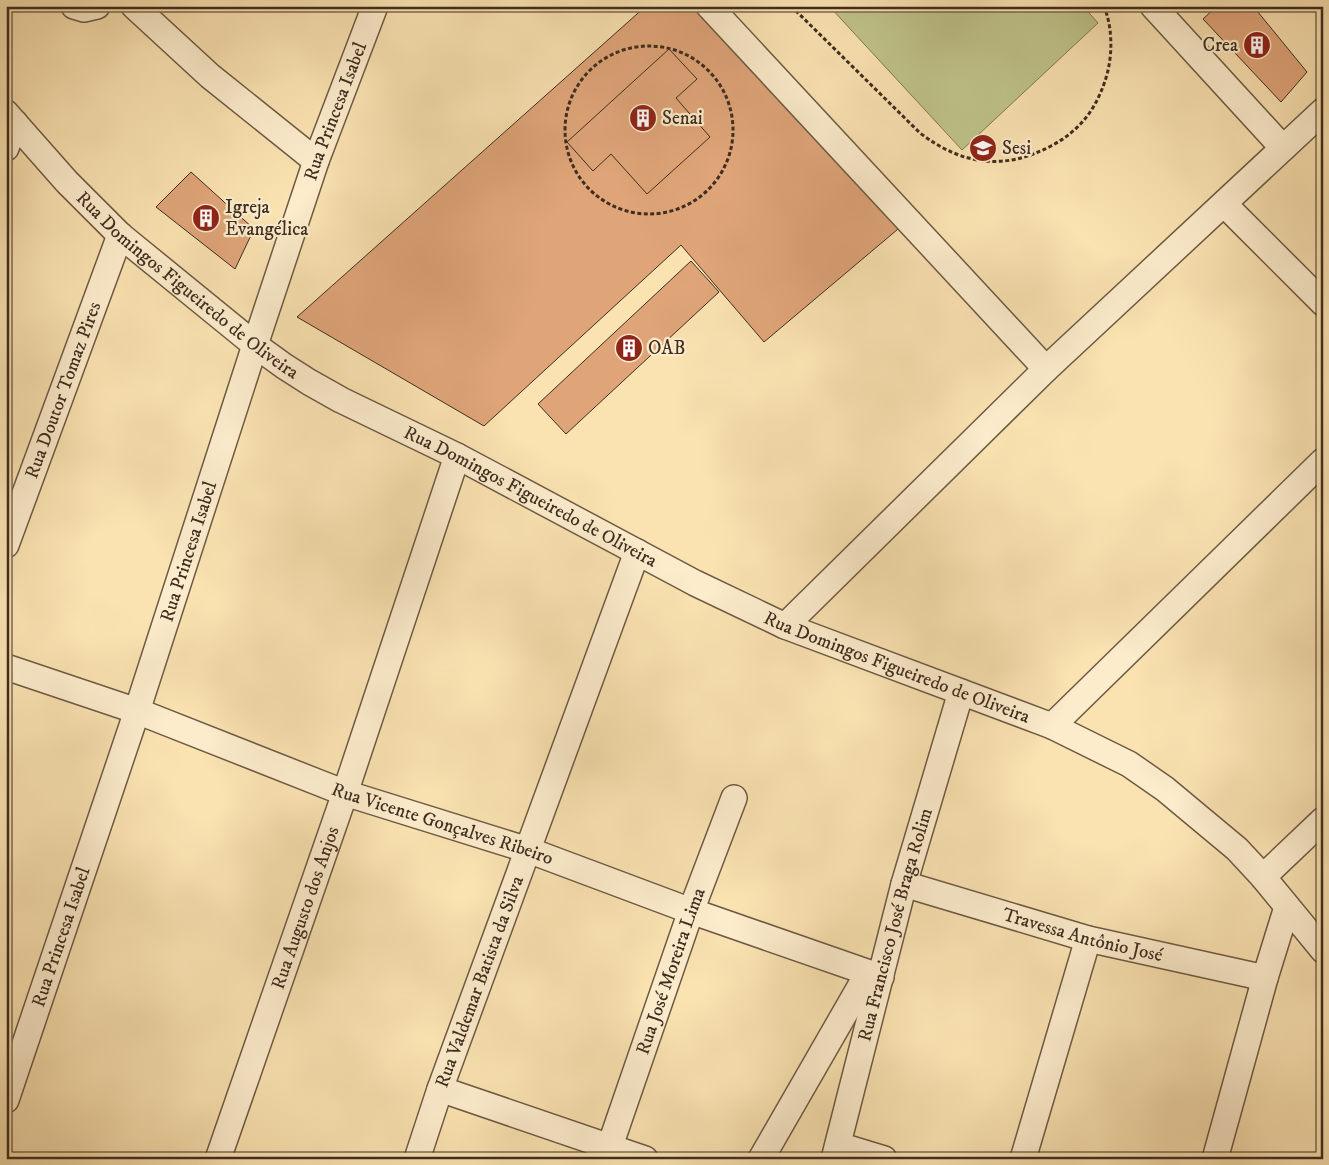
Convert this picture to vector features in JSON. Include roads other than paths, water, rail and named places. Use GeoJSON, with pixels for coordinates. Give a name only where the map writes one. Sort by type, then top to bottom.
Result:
{"type":"FeatureCollection","features":[{"type":"Feature","properties":{"kind":"street"},"geometry":{"type":"LineString","coordinates":[[74,6],[84,9],[97,6]]}},
{"type":"Feature","properties":{"kind":"street"},"geometry":{"type":"LineString","coordinates":[[134,6],[210,76],[316,161]]}},
{"type":"Feature","properties":{"kind":"street","name":"Rua Princesa Isabel"},"geometry":{"type":"LineString","coordinates":[[6,1100],[137,711],[316,161],[375,6]]}},
{"type":"Feature","properties":{"kind":"street"},"geometry":{"type":"LineString","coordinates":[[709,6],[1046,370]]}},
{"type":"Feature","properties":{"kind":"street"},"geometry":{"type":"LineString","coordinates":[[1153,6],[1283,148]]}},
{"type":"Feature","properties":{"kind":"street"},"geometry":{"type":"LineString","coordinates":[[785,626],[1046,370],[1323,111]]}},
{"type":"Feature","properties":{"kind":"street"},"geometry":{"type":"LineString","coordinates":[[6,148],[11,118]]}},
{"type":"Feature","properties":{"kind":"street","name":"Rua Domingos Figueiredo de Oliveira"},"geometry":{"type":"LineString","coordinates":[[11,118],[67,182],[120,235],[255,345],[317,387],[457,456],[695,583],[785,626],[1052,726],[1129,764],[1165,789],[1237,849],[1263,877],[1323,950]]}},
{"type":"Feature","properties":{"kind":"street"},"geometry":{"type":"LineString","coordinates":[[1224,204],[1323,303]]}},
{"type":"Feature","properties":{"kind":"street","name":"Rua Doutor Tomaz Pires"},"geometry":{"type":"LineString","coordinates":[[6,545],[120,235]]}},
{"type":"Feature","properties":{"kind":"street","name":"Rua Augusto dos Anjos"},"geometry":{"type":"LineString","coordinates":[[218,1159],[345,793],[457,456]]}},
{"type":"Feature","properties":{"kind":"street"},"geometry":{"type":"LineString","coordinates":[[1052,726],[1323,460]]}},
{"type":"Feature","properties":{"kind":"street","name":"Rua Valdemar Batista da Silva"},"geometry":{"type":"LineString","coordinates":[[417,1159],[440,1089],[637,552]]}},
{"type":"Feature","properties":{"kind":"street","name":"Rua Vicente Gonçalves Ribeiro"},"geometry":{"type":"LineString","coordinates":[[6,667],[137,711],[345,793],[528,850],[690,911],[874,975]]}},
{"type":"Feature","properties":{"kind":"street","name":"Rua Francisco José Braga Rolim"},"geometry":{"type":"LineString","coordinates":[[836,1152],[874,975],[904,884],[961,692]]}},
{"type":"Feature","properties":{"kind":"street","name":"Rua José Moreira Lima"},"geometry":{"type":"LineString","coordinates":[[610,1146],[690,911],[734,798]]}},
{"type":"Feature","properties":{"kind":"street"},"geometry":{"type":"LineString","coordinates":[[1263,877],[1323,820]]}},
{"type":"Feature","properties":{"kind":"street","name":"Travessa Antônio José"},"geometry":{"type":"LineString","coordinates":[[904,884],[1088,938],[1264,978]]}},
{"type":"Feature","properties":{"kind":"street"},"geometry":{"type":"LineString","coordinates":[[1215,1159],[1264,978],[1287,907]]}},
{"type":"Feature","properties":{"kind":"street"},"geometry":{"type":"LineString","coordinates":[[1023,1159],[1088,938]]}},
{"type":"Feature","properties":{"kind":"street"},"geometry":{"type":"LineString","coordinates":[[761,1159],[874,975]]}},
{"type":"Feature","properties":{"kind":"street"},"geometry":{"type":"LineString","coordinates":[[440,1089],[645,1159]]}},
{"type":"Feature","properties":{"kind":"street"},"geometry":{"type":"LineString","coordinates":[[836,1152],[884,1159]]}},
{"type":"Feature","properties":{"kind":"place","name":"Crea"},"geometry":{"type":"Point","coordinates":[1257,45]}},
{"type":"Feature","properties":{"kind":"place","name":"Senai"},"geometry":{"type":"Point","coordinates":[643,118]}},
{"type":"Feature","properties":{"kind":"place","name":"Sesi"},"geometry":{"type":"Point","coordinates":[983,148]}},
{"type":"Feature","properties":{"kind":"place","name":"Igreja Evangélica"},"geometry":{"type":"Point","coordinates":[206,218]}},
{"type":"Feature","properties":{"kind":"place","name":"OAB"},"geometry":{"type":"Point","coordinates":[629,348]}}]}
